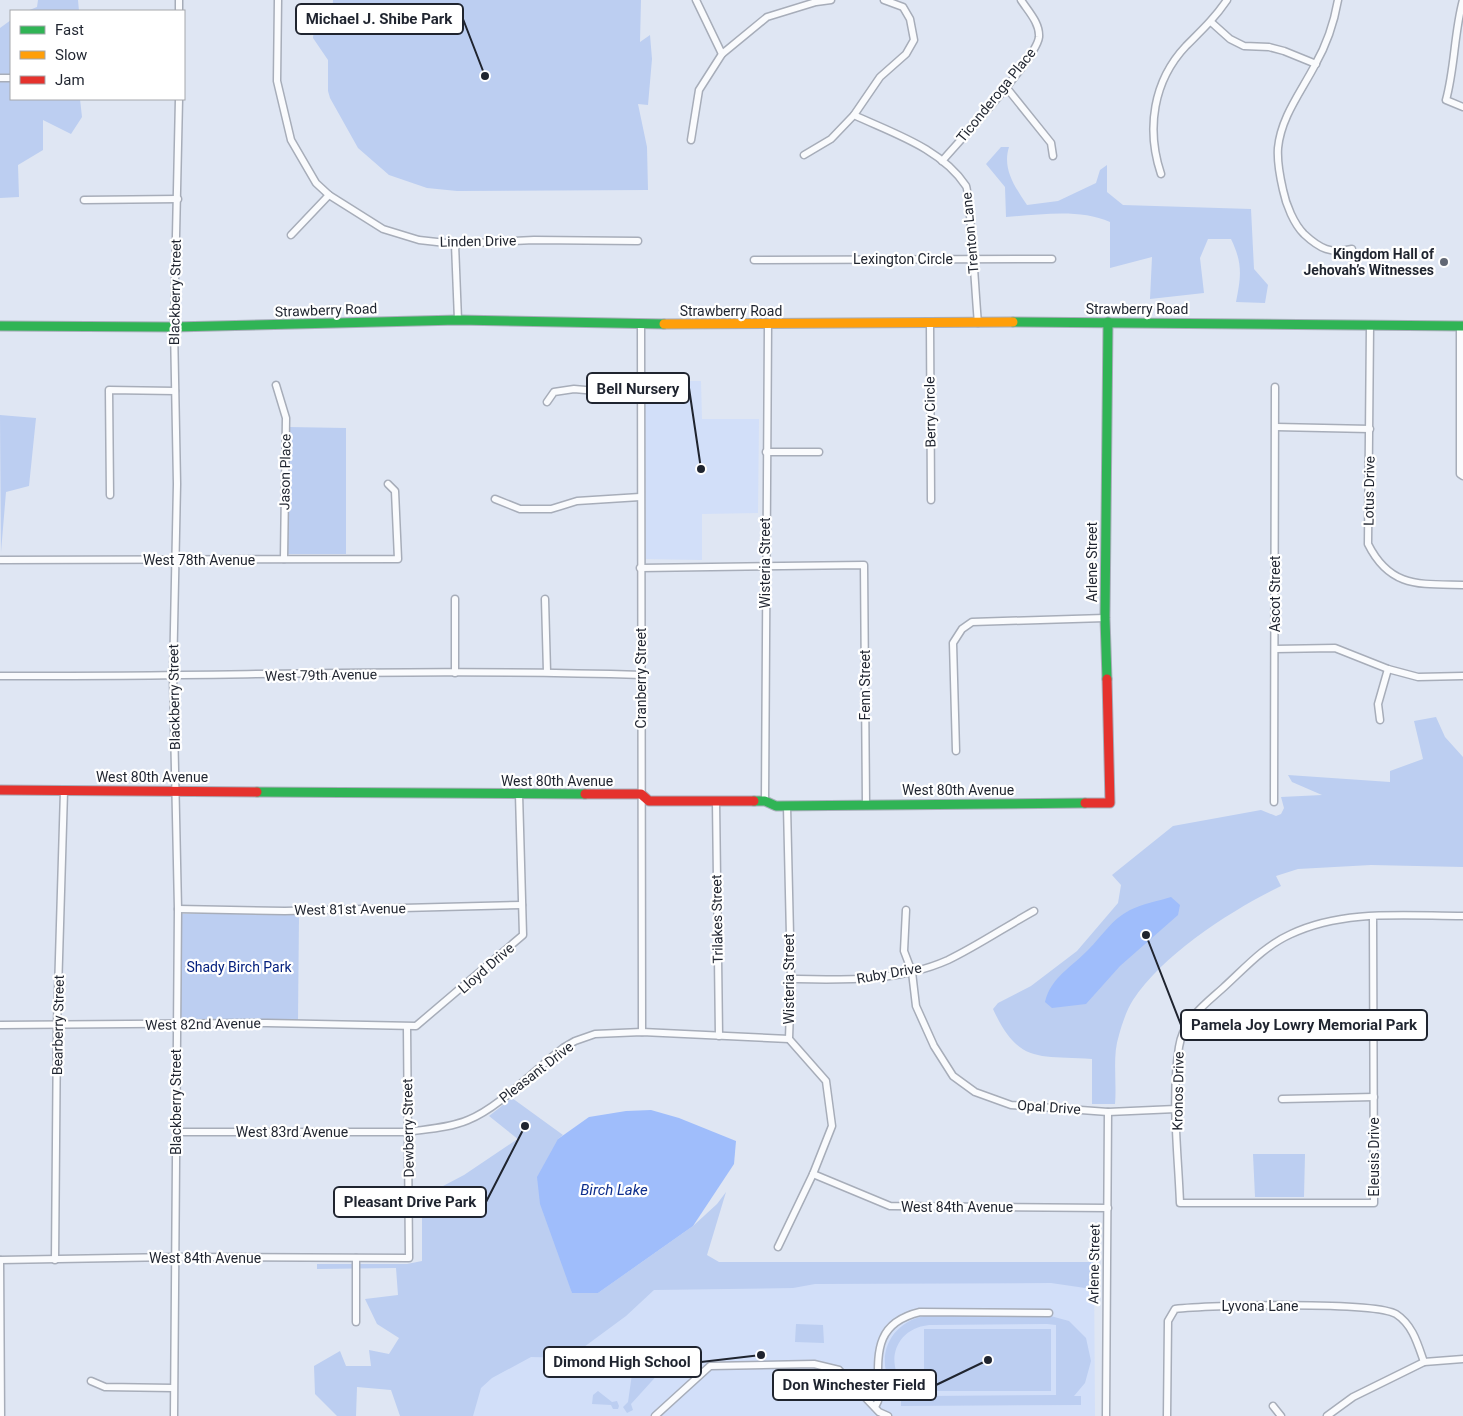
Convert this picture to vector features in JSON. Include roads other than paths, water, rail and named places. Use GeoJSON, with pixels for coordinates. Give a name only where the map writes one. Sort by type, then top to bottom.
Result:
{"type":"FeatureCollection","features":[{"type":"Feature","properties":{"kind":"street","name":"Linden Drive"},"geometry":{"type":"LineString","coordinates":[[278,0],[277,81],[291,140],[316,183],[329,195],[383,229],[419,240],[455,244],[534,240],[638,241]]}},
{"type":"Feature","properties":{"kind":"street"},"geometry":{"type":"LineString","coordinates":[[696,0],[722,54]]}},
{"type":"Feature","properties":{"kind":"street"},"geometry":{"type":"LineString","coordinates":[[691,140],[699,90],[722,54],[767,17],[816,2],[830,0]]}},
{"type":"Feature","properties":{"kind":"street"},"geometry":{"type":"LineString","coordinates":[[804,155],[831,139],[854,114],[880,77],[906,54],[914,40],[910,19],[902,7],[884,0]]}},
{"type":"Feature","properties":{"kind":"street","name":"Ticonderoga Place"},"geometry":{"type":"LineString","coordinates":[[942,161],[1006,87],[1036,48],[1039,28],[1021,0]]}},
{"type":"Feature","properties":{"kind":"street"},"geometry":{"type":"LineString","coordinates":[[1161,174],[1152,142],[1154,107],[1171,67],[1185,47],[1212,22],[1227,0]]}},
{"type":"Feature","properties":{"kind":"street"},"geometry":{"type":"LineString","coordinates":[[1338,0],[1333,26],[1316,64],[1293,102],[1282,129],[1278,148],[1279,172],[1285,200],[1300,230],[1315,245],[1326,251],[1338,252],[1352,249]]}},
{"type":"Feature","properties":{"kind":"street"},"geometry":{"type":"LineString","coordinates":[[1463,0],[1455,42],[1453,74],[1446,100],[1463,107]]}},
{"type":"Feature","properties":{"kind":"street"},"geometry":{"type":"LineString","coordinates":[[1212,22],[1230,39],[1244,46],[1284,50],[1316,64]]}},
{"type":"Feature","properties":{"kind":"street"},"geometry":{"type":"LineString","coordinates":[[1006,87],[1051,143],[1053,156]]}},
{"type":"Feature","properties":{"kind":"street","name":"Blackberry Street"},"geometry":{"type":"LineString","coordinates":[[174,1416],[178,909],[177,791],[173,677],[177,484],[174,327],[179,100]]}},
{"type":"Feature","properties":{"kind":"street","name":"Trenton Lane"},"geometry":{"type":"LineString","coordinates":[[854,114],[922,147],[942,161],[967,187],[978,323]]}},
{"type":"Feature","properties":{"kind":"street"},"geometry":{"type":"LineString","coordinates":[[291,236],[329,195]]}},
{"type":"Feature","properties":{"kind":"street"},"geometry":{"type":"LineString","coordinates":[[84,200],[178,199]]}},
{"type":"Feature","properties":{"kind":"street"},"geometry":{"type":"LineString","coordinates":[[455,244],[458,320]]}},
{"type":"Feature","properties":{"kind":"street","name":"Lexington Circle"},"geometry":{"type":"LineString","coordinates":[[754,260],[1052,259]]}},
{"type":"Feature","properties":{"kind":"street","name":"Strawberry Road"},"geometry":{"type":"LineString","coordinates":[[0,326],[174,327],[458,320],[768,325],[1108,322],[1462,326]]}},
{"type":"Feature","properties":{"kind":"street","name":"Arlene Street"},"geometry":{"type":"LineString","coordinates":[[1108,322],[1105,618],[1110,803]]}},
{"type":"Feature","properties":{"kind":"street","name":"Cranberry Street"},"geometry":{"type":"LineString","coordinates":[[641,324],[642,1032]]}},
{"type":"Feature","properties":{"kind":"street","name":"Berry Circle"},"geometry":{"type":"LineString","coordinates":[[930,324],[931,500]]}},
{"type":"Feature","properties":{"kind":"street","name":"Wisteria Street"},"geometry":{"type":"LineString","coordinates":[[765,801],[768,325]]}},
{"type":"Feature","properties":{"kind":"street","name":"Lotus Drive"},"geometry":{"type":"LineString","coordinates":[[1370,326],[1368,544],[1376,559],[1387,572],[1398,578],[1415,583],[1463,585]]}},
{"type":"Feature","properties":{"kind":"street"},"geometry":{"type":"LineString","coordinates":[[1462,326],[1460,474],[1463,476]]}},
{"type":"Feature","properties":{"kind":"street","name":"Jason Place"},"geometry":{"type":"LineString","coordinates":[[276,386],[286,418],[284,559]]}},
{"type":"Feature","properties":{"kind":"street","name":"Ascot Street"},"geometry":{"type":"LineString","coordinates":[[1274,802],[1276,386]]}},
{"type":"Feature","properties":{"kind":"street"},"geometry":{"type":"LineString","coordinates":[[547,402],[554,392],[574,389],[641,395]]}},
{"type":"Feature","properties":{"kind":"street"},"geometry":{"type":"LineString","coordinates":[[110,496],[109,390],[174,391]]}},
{"type":"Feature","properties":{"kind":"street"},"geometry":{"type":"LineString","coordinates":[[1276,427],[1370,429]]}},
{"type":"Feature","properties":{"kind":"street"},"geometry":{"type":"LineString","coordinates":[[766,452],[819,452]]}},
{"type":"Feature","properties":{"kind":"street","name":"West 78th Avenue"},"geometry":{"type":"LineString","coordinates":[[0,560],[398,559],[395,491],[388,484]]}},
{"type":"Feature","properties":{"kind":"street"},"geometry":{"type":"LineString","coordinates":[[495,499],[520,509],[551,509],[577,501],[640,497]]}},
{"type":"Feature","properties":{"kind":"street","name":"Fenn Street"},"geometry":{"type":"LineString","coordinates":[[765,568],[864,565],[866,804]]}},
{"type":"Feature","properties":{"kind":"street"},"geometry":{"type":"LineString","coordinates":[[640,568],[765,568]]}},
{"type":"Feature","properties":{"kind":"street"},"geometry":{"type":"LineString","coordinates":[[455,599],[455,673]]}},
{"type":"Feature","properties":{"kind":"street"},"geometry":{"type":"LineString","coordinates":[[545,599],[547,672]]}},
{"type":"Feature","properties":{"kind":"street"},"geometry":{"type":"LineString","coordinates":[[956,751],[953,643],[962,629],[972,622],[1105,618]]}},
{"type":"Feature","properties":{"kind":"street"},"geometry":{"type":"LineString","coordinates":[[1274,649],[1335,648],[1388,669],[1418,676],[1463,676]]}},
{"type":"Feature","properties":{"kind":"street"},"geometry":{"type":"LineString","coordinates":[[1380,720],[1378,704],[1388,669]]}},
{"type":"Feature","properties":{"kind":"street","name":"West 79th Avenue"},"geometry":{"type":"LineString","coordinates":[[0,676],[173,677],[547,672],[642,675]]}},
{"type":"Feature","properties":{"kind":"street","name":"West 80th Avenue"},"geometry":{"type":"LineString","coordinates":[[0,790],[641,794],[649,801],[765,801],[776,806],[1110,803]]}},
{"type":"Feature","properties":{"kind":"street","name":"Bearberry Street"},"geometry":{"type":"LineString","coordinates":[[55,1260],[57,1025],[64,791]]}},
{"type":"Feature","properties":{"kind":"street","name":"Lloyd Drive"},"geometry":{"type":"LineString","coordinates":[[407,1027],[416,1026],[433,1013],[524,936],[519,794]]}},
{"type":"Feature","properties":{"kind":"street","name":"Trilakes Street"},"geometry":{"type":"LineString","coordinates":[[716,801],[719,1036]]}},
{"type":"Feature","properties":{"kind":"street","name":"Wisteria Street"},"geometry":{"type":"LineString","coordinates":[[778,1247],[813,1174],[832,1126],[826,1081],[789,1039],[790,978],[787,806]]}},
{"type":"Feature","properties":{"kind":"street","name":"West 81st Avenue"},"geometry":{"type":"LineString","coordinates":[[178,909],[285,911],[522,905]]}},
{"type":"Feature","properties":{"kind":"street","name":"Opal Drive"},"geometry":{"type":"LineString","coordinates":[[906,910],[904,951],[912,972],[916,1006],[934,1046],[954,1076],[975,1092],[1011,1104],[1108,1112],[1176,1109]]}},
{"type":"Feature","properties":{"kind":"street","name":"Ruby Drive"},"geometry":{"type":"LineString","coordinates":[[790,978],[854,980],[912,972],[948,959],[1034,912]]}},
{"type":"Feature","properties":{"kind":"street","name":"Kronos Drive"},"geometry":{"type":"LineString","coordinates":[[1180,1203],[1176,1109],[1179,1046],[1190,1018],[1248,964],[1290,934],[1348,916],[1463,916]]}},
{"type":"Feature","properties":{"kind":"street","name":"Eleusis Drive"},"geometry":{"type":"LineString","coordinates":[[1180,1203],[1374,1203],[1373,916]]}},
{"type":"Feature","properties":{"kind":"street","name":"West 82nd Avenue"},"geometry":{"type":"LineString","coordinates":[[0,1024],[267,1023],[407,1027]]}},
{"type":"Feature","properties":{"kind":"street","name":"Dewberry Street"},"geometry":{"type":"LineString","coordinates":[[407,1027],[409,1258]]}},
{"type":"Feature","properties":{"kind":"street","name":"Pleasant Drive"},"geometry":{"type":"LineString","coordinates":[[407,1132],[446,1126],[468,1120],[485,1111],[540,1065],[575,1040],[595,1034],[642,1032],[789,1039]]}},
{"type":"Feature","properties":{"kind":"street"},"geometry":{"type":"LineString","coordinates":[[1282,1098],[1374,1097]]}},
{"type":"Feature","properties":{"kind":"street","name":"Arlene Street"},"geometry":{"type":"LineString","coordinates":[[1106,1416],[1108,1112]]}},
{"type":"Feature","properties":{"kind":"street","name":"West 83rd Avenue"},"geometry":{"type":"LineString","coordinates":[[176,1132],[407,1132]]}},
{"type":"Feature","properties":{"kind":"street","name":"West 84th Avenue"},"geometry":{"type":"LineString","coordinates":[[813,1174],[890,1206],[1108,1208]]}},
{"type":"Feature","properties":{"kind":"street","name":"West 84th Avenue"},"geometry":{"type":"LineString","coordinates":[[0,1260],[174,1257],[409,1258]]}},
{"type":"Feature","properties":{"kind":"street"},"geometry":{"type":"LineString","coordinates":[[356,1258],[356,1322]]}},
{"type":"Feature","properties":{"kind":"street"},"geometry":{"type":"LineString","coordinates":[[0,1260],[1,1416]]}},
{"type":"Feature","properties":{"kind":"street","name":"Lyvona Lane"},"geometry":{"type":"LineString","coordinates":[[1167,1416],[1168,1321],[1176,1309],[1365,1306],[1396,1314],[1415,1335],[1424,1362]]}},
{"type":"Feature","properties":{"kind":"street"},"geometry":{"type":"LineString","coordinates":[[875,1407],[878,1401],[880,1341],[888,1328],[903,1316],[920,1312],[1048,1313]]}},
{"type":"Feature","properties":{"kind":"street"},"geometry":{"type":"LineString","coordinates":[[1327,1416],[1353,1398],[1424,1362],[1463,1358]]}},
{"type":"Feature","properties":{"kind":"street"},"geometry":{"type":"LineString","coordinates":[[655,1416],[710,1366],[814,1364],[838,1370],[875,1407],[888,1416]]}},
{"type":"Feature","properties":{"kind":"street"},"geometry":{"type":"LineString","coordinates":[[91,1381],[105,1387],[174,1388]]}},
{"type":"Feature","properties":{"kind":"street"},"geometry":{"type":"LineString","coordinates":[[1273,1406],[1281,1416]]}},
{"type":"Feature","properties":{"kind":"water"},"geometry":{"type":"Polygon","coordinates":[[[1171,897],[1180,905],[1178,915],[1120,966],[1086,1004],[1052,1008],[1045,1002],[1048,993],[1057,979],[1118,918],[1145,904],[1171,897]]]}},
{"type":"Feature","properties":{"kind":"water","name":"Birch Lake"},"geometry":{"type":"Polygon","coordinates":[[[651,1110],[679,1118],[736,1141],[734,1164],[693,1226],[598,1293],[572,1293],[540,1204],[537,1177],[558,1139],[589,1117],[626,1111],[651,1110]]]}},
{"type":"Feature","properties":{"kind":"place","name":"Michael J. Shibe Park"},"geometry":{"type":"Point","coordinates":[485,76]}},
{"type":"Feature","properties":{"kind":"place","name":"Kingdom Hall of Jehovah’s Witnesses"},"geometry":{"type":"Point","coordinates":[1444,262]}},
{"type":"Feature","properties":{"kind":"place","name":"Bell Nursery"},"geometry":{"type":"Point","coordinates":[701,469]}},
{"type":"Feature","properties":{"kind":"place","name":"Pamela Joy Lowry Memorial Park"},"geometry":{"type":"Point","coordinates":[1146,935]}},
{"type":"Feature","properties":{"kind":"place","name":"Pleasant Drive Park"},"geometry":{"type":"Point","coordinates":[525,1126]}},
{"type":"Feature","properties":{"kind":"place","name":"Dimond High School"},"geometry":{"type":"Point","coordinates":[761,1355]}},
{"type":"Feature","properties":{"kind":"place","name":"Don Winchester Field"},"geometry":{"type":"Point","coordinates":[988,1360]}},
{"type":"Feature","properties":{"kind":"park label","name":"Shady Birch Park"},"geometry":{"type":"Point","coordinates":[239,967]}}]}
